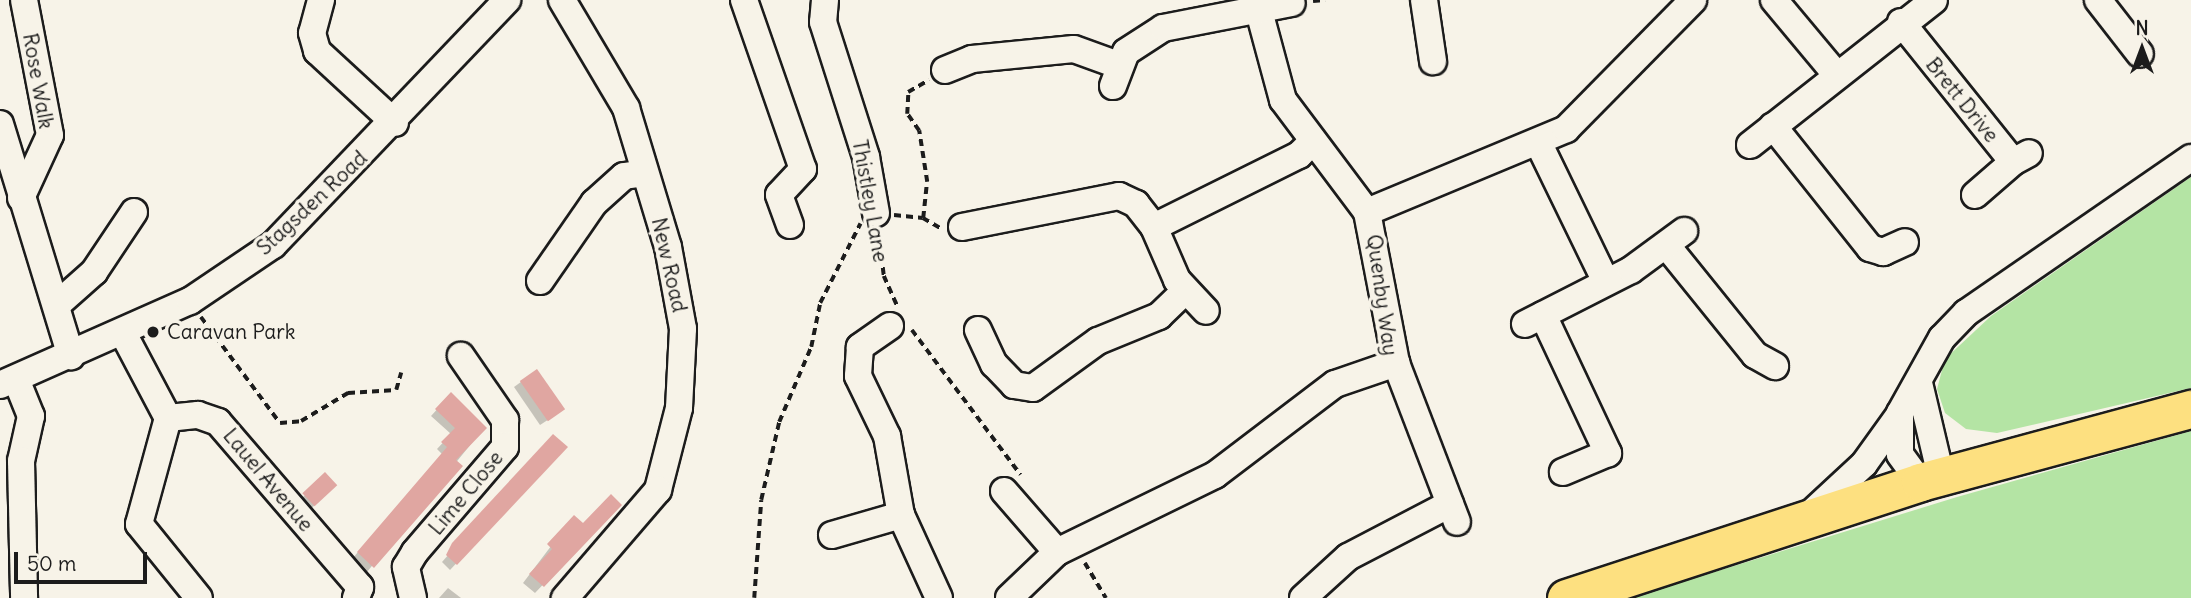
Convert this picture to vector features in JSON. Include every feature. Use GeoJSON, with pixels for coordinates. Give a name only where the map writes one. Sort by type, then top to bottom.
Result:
{"type":"FeatureCollection","features":[{"type":"Feature","properties":{"kind":"highway"},"geometry":{"type":"LineString","coordinates":[[1566,598],[1931,479],[2191,409]]}},
{"type":"Feature","properties":{"kind":"street","name":"Rose Walk"},"geometry":{"type":"LineString","coordinates":[[22,198],[50,135],[24,0]]}},
{"type":"Feature","properties":{"kind":"street"},"geometry":{"type":"LineString","coordinates":[[321,0],[312,33],[317,51],[395,123]]}},
{"type":"Feature","properties":{"kind":"street","name":"Stagsden Road"},"geometry":{"type":"LineString","coordinates":[[8,382],[71,356],[190,300],[273,245],[395,123],[507,0]]}},
{"type":"Feature","properties":{"kind":"street","name":"New Road"},"geometry":{"type":"LineString","coordinates":[[562,0],[608,70],[646,173],[680,292],[683,369],[674,431],[658,490],[638,521],[565,598]]}},
{"type":"Feature","properties":{"kind":"street"},"geometry":{"type":"LineString","coordinates":[[744,0],[803,169],[779,195],[790,225]]}},
{"type":"Feature","properties":{"kind":"street","name":"Thistley Lane"},"geometry":{"type":"LineString","coordinates":[[825,0],[823,22],[866,157],[876,213]]}},
{"type":"Feature","properties":{"kind":"street"},"geometry":{"type":"LineString","coordinates":[[1424,0],[1433,61]]}},
{"type":"Feature","properties":{"kind":"street"},"geometry":{"type":"LineString","coordinates":[[1774,0],[1835,73]]}},
{"type":"Feature","properties":{"kind":"street"},"geometry":{"type":"LineString","coordinates":[[1750,145],[1835,73],[1934,0]]}},
{"type":"Feature","properties":{"kind":"street"},"geometry":{"type":"LineString","coordinates":[[2098,0],[2143,57]]}},
{"type":"Feature","properties":{"kind":"street"},"geometry":{"type":"LineString","coordinates":[[945,70],[972,50],[1074,50],[1115,75],[1142,39],[1163,28],[1293,3]]}},
{"type":"Feature","properties":{"kind":"street","name":"Quenby Way"},"geometry":{"type":"LineString","coordinates":[[1011,597],[1065,548],[1215,475],[1335,384],[1396,363],[1367,212],[1539,144],[1588,110],[1683,3]]}},
{"type":"Feature","properties":{"kind":"street"},"geometry":{"type":"LineString","coordinates":[[1259,11],[1283,100],[1367,212]]}},
{"type":"Feature","properties":{"kind":"street","name":"Brett Drive"},"geometry":{"type":"LineString","coordinates":[[1901,22],[2021,158],[1975,195]]}},
{"type":"Feature","properties":{"kind":"street"},"geometry":{"type":"LineString","coordinates":[[0,124],[22,198],[59,303],[71,356]]}},
{"type":"Feature","properties":{"kind":"street"},"geometry":{"type":"LineString","coordinates":[[1773,127],[1870,248],[1883,252],[1905,242]]}},
{"type":"Feature","properties":{"kind":"street"},"geometry":{"type":"LineString","coordinates":[[1154,227],[1299,155],[1313,141]]}},
{"type":"Feature","properties":{"kind":"street"},"geometry":{"type":"LineString","coordinates":[[1539,144],[1606,282]]}},
{"type":"Feature","properties":{"kind":"street"},"geometry":{"type":"LineString","coordinates":[[1805,518],[1864,464],[1919,383],[1942,338],[1966,313],[2191,158]]}},
{"type":"Feature","properties":{"kind":"street"},"geometry":{"type":"LineString","coordinates":[[540,281],[594,203],[624,176],[646,173]]}},
{"type":"Feature","properties":{"kind":"street"},"geometry":{"type":"LineString","coordinates":[[962,227],[987,227],[1108,195],[1136,204],[1154,227],[1185,291],[1206,311]]}},
{"type":"Feature","properties":{"kind":"street"},"geometry":{"type":"LineString","coordinates":[[59,303],[94,272],[134,212]]}},
{"type":"Feature","properties":{"kind":"street"},"geometry":{"type":"LineString","coordinates":[[1563,472],[1608,453],[1534,320],[1606,282],[1675,238],[1755,355],[1777,369]]}},
{"type":"Feature","properties":{"kind":"street"},"geometry":{"type":"LineString","coordinates":[[978,330],[994,365],[1014,385],[1033,388],[1098,341],[1159,316],[1185,291]]}},
{"type":"Feature","properties":{"kind":"street"},"geometry":{"type":"LineString","coordinates":[[898,318],[860,347],[856,362],[887,436],[901,514],[939,598]]}},
{"type":"Feature","properties":{"kind":"street"},"geometry":{"type":"LineString","coordinates":[[123,332],[168,418],[139,524],[199,598]]}},
{"type":"Feature","properties":{"kind":"street","name":"Lime Close"},"geometry":{"type":"LineString","coordinates":[[413,598],[406,567],[415,552],[505,447],[505,419],[492,379],[461,356]]}},
{"type":"Feature","properties":{"kind":"street"},"geometry":{"type":"LineString","coordinates":[[1303,598],[1357,551],[1454,513],[1396,363]]}},
{"type":"Feature","properties":{"kind":"street"},"geometry":{"type":"LineString","coordinates":[[8,382],[31,416],[21,461],[24,598]]}},
{"type":"Feature","properties":{"kind":"street"},"geometry":{"type":"LineString","coordinates":[[1919,383],[1931,479]]}},
{"type":"Feature","properties":{"kind":"street"},"geometry":{"type":"LineString","coordinates":[[1900,413],[1900,454],[1931,479]]}},
{"type":"Feature","properties":{"kind":"street","name":"Lauel Avenue"},"geometry":{"type":"LineString","coordinates":[[168,418],[198,415],[218,422],[358,593]]}},
{"type":"Feature","properties":{"kind":"street"},"geometry":{"type":"LineString","coordinates":[[1014,486],[1065,548]]}},
{"type":"Feature","properties":{"kind":"street"},"geometry":{"type":"LineString","coordinates":[[832,535],[901,514]]}},
{"type":"Feature","properties":{"kind":"path"},"geometry":{"type":"LineString","coordinates":[[754,598],[761,500],[779,422],[842,252],[864,217],[876,213],[923,218],[928,182],[919,131],[907,114],[908,92],[945,70]]}},
{"type":"Feature","properties":{"kind":"path","name":"Thistley Lane"},"geometry":{"type":"LineString","coordinates":[[876,213],[884,276],[898,318],[1014,486]]}},
{"type":"Feature","properties":{"kind":"path"},"geometry":{"type":"LineString","coordinates":[[190,300],[280,423],[301,421],[348,393],[396,390],[401,373]]}},
{"type":"Feature","properties":{"kind":"path"},"geometry":{"type":"LineString","coordinates":[[1065,548],[1106,598]]}},
{"type":"Feature","properties":{"kind":"green space"},"geometry":{"type":"Polygon","coordinates":[[[2191,177],[2191,388],[1997,433],[1966,429],[1945,413],[1937,389],[1945,359],[1991,316],[2191,177]]]}},
{"type":"Feature","properties":{"kind":"green space"},"geometry":{"type":"Polygon","coordinates":[[[2191,431],[2191,598],[1630,598],[1957,497],[2191,431]]]}},
{"type":"Feature","properties":{"kind":"building"},"geometry":{"type":"Polygon","coordinates":[[[537,369],[565,409],[548,421],[520,381],[537,369]]]}},
{"type":"Feature","properties":{"kind":"building"},"geometry":{"type":"Polygon","coordinates":[[[451,392],[487,428],[456,460],[463,466],[374,568],[357,552],[447,447],[441,442],[455,428],[435,409],[451,392]]]}},
{"type":"Feature","properties":{"kind":"building"},"geometry":{"type":"Polygon","coordinates":[[[553,434],[568,447],[457,565],[446,555],[452,543],[553,434]]]}},
{"type":"Feature","properties":{"kind":"building"},"geometry":{"type":"Polygon","coordinates":[[[325,472],[337,485],[315,506],[302,493],[325,472]]]}},
{"type":"Feature","properties":{"kind":"building"},"geometry":{"type":"Polygon","coordinates":[[[611,494],[622,505],[544,587],[529,574],[552,549],[547,544],[574,515],[583,523],[611,494]]]}},
{"type":"Feature","properties":{"kind":"place","name":"Caravan Park"},"geometry":{"type":"Point","coordinates":[153,332]}}]}
